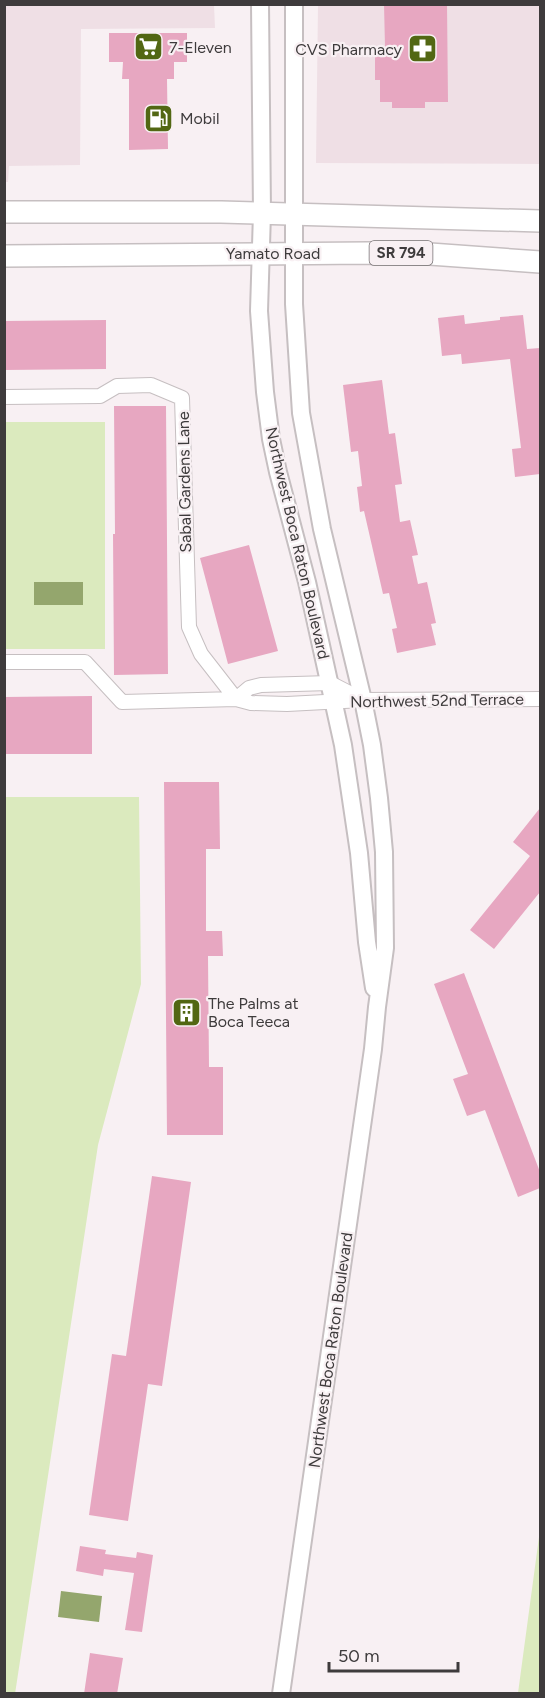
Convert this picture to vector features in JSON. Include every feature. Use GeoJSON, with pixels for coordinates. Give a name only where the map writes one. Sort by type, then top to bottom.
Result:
{"type":"FeatureCollection","features":[{"type":"Feature","properties":{"kind":"main road","name":"SR 794"},"geometry":{"type":"LineString","coordinates":[[4,212],[295,213],[540,221]]}},
{"type":"Feature","properties":{"kind":"main road","name":"Yamato Road"},"geometry":{"type":"LineString","coordinates":[[4,256],[430,254],[540,262]]}},
{"type":"Feature","properties":{"kind":"street","name":"Northwest Boca Raton Boulevard"},"geometry":{"type":"LineString","coordinates":[[260,4],[262,213],[259,311],[271,440],[307,582],[344,745],[376,1007]]}},
{"type":"Feature","properties":{"kind":"street","name":"Northwest Boca Raton Boulevard"},"geometry":{"type":"LineString","coordinates":[[280,1694],[373,1049],[376,1007],[385,948],[384,852],[374,755],[322,529],[301,413],[294,304],[294,4]]}},
{"type":"Feature","properties":{"kind":"street","name":"Sabal Gardens Lane"},"geometry":{"type":"LineString","coordinates":[[4,397],[100,396],[117,386],[151,385],[182,398],[189,627],[201,654],[236,699]]}},
{"type":"Feature","properties":{"kind":"street"},"geometry":{"type":"LineString","coordinates":[[4,662],[85,662],[122,702],[236,699],[260,704],[334,703]]}},
{"type":"Feature","properties":{"kind":"street"},"geometry":{"type":"LineString","coordinates":[[236,699],[249,688],[261,685],[330,683],[363,700]]}},
{"type":"Feature","properties":{"kind":"street","name":"Northwest 52nd Terrace"},"geometry":{"type":"LineString","coordinates":[[334,703],[363,700],[540,699]]}},
{"type":"Feature","properties":{"kind":"shaded area"},"geometry":{"type":"Polygon","coordinates":[[[4,5],[214,5],[215,28],[81,29],[80,165],[9,166],[8,182],[5,182],[4,5]]]}},
{"type":"Feature","properties":{"kind":"shaded area"},"geometry":{"type":"Polygon","coordinates":[[[318,5],[540,5],[540,164],[316,163],[318,5]]]}},
{"type":"Feature","properties":{"kind":"shaded area"},"geometry":{"type":"Polygon","coordinates":[[[5,422],[105,422],[105,649],[5,649],[5,422]]]}},
{"type":"Feature","properties":{"kind":"shaded area"},"geometry":{"type":"Polygon","coordinates":[[[34,582],[83,582],[83,605],[34,605],[34,582]]]}},
{"type":"Feature","properties":{"kind":"shaded area"},"geometry":{"type":"Polygon","coordinates":[[[5,797],[139,797],[141,984],[98,1145],[15,1694],[4,1693],[5,797]]]}},
{"type":"Feature","properties":{"kind":"shaded area"},"geometry":{"type":"Polygon","coordinates":[[[540,1529],[540,1693],[518,1693],[539,1537],[540,1529]]]}},
{"type":"Feature","properties":{"kind":"shaded area"},"geometry":{"type":"Polygon","coordinates":[[[61,1591],[102,1596],[99,1622],[58,1617],[61,1591]]]}},
{"type":"Feature","properties":{"kind":"building"},"geometry":{"type":"Polygon","coordinates":[[[384,4],[447,4],[448,102],[425,102],[425,108],[392,108],[392,102],[380,102],[380,80],[375,80],[375,47],[385,47],[384,4]]]}},
{"type":"Feature","properties":{"kind":"building"},"geometry":{"type":"Polygon","coordinates":[[[109,33],[187,33],[187,62],[174,62],[174,79],[167,79],[168,149],[129,150],[129,79],[122,79],[123,62],[109,62],[109,33]]]}},
{"type":"Feature","properties":{"kind":"building"},"geometry":{"type":"Polygon","coordinates":[[[464,315],[465,324],[523,315],[527,349],[540,348],[540,474],[515,477],[512,449],[521,448],[510,359],[462,364],[461,354],[442,356],[438,318],[464,315]]]}},
{"type":"Feature","properties":{"kind":"building"},"geometry":{"type":"Polygon","coordinates":[[[106,320],[106,369],[4,370],[4,321],[106,320]]]}},
{"type":"Feature","properties":{"kind":"building"},"geometry":{"type":"Polygon","coordinates":[[[382,380],[389,434],[395,433],[402,484],[395,485],[400,522],[410,520],[418,555],[412,556],[418,584],[427,582],[436,623],[431,624],[436,645],[397,653],[392,629],[397,628],[389,593],[383,594],[364,511],[360,512],[357,487],[362,486],[358,451],[351,452],[343,385],[382,380]]]}},
{"type":"Feature","properties":{"kind":"building"},"geometry":{"type":"Polygon","coordinates":[[[114,406],[166,406],[168,674],[114,675],[114,406]]]}},
{"type":"Feature","properties":{"kind":"building"},"geometry":{"type":"Polygon","coordinates":[[[249,545],[278,651],[228,664],[200,558],[249,545]]]}},
{"type":"Feature","properties":{"kind":"building"},"geometry":{"type":"Polygon","coordinates":[[[92,696],[92,754],[4,754],[4,697],[92,696]]]}},
{"type":"Feature","properties":{"kind":"building","name":"The Palms at Boca Teeca"},"geometry":{"type":"Polygon","coordinates":[[[164,782],[219,782],[220,849],[206,849],[206,931],[222,931],[223,956],[208,956],[209,1067],[223,1067],[223,1135],[167,1135],[164,782]]]}},
{"type":"Feature","properties":{"kind":"building"},"geometry":{"type":"Polygon","coordinates":[[[540,808],[540,892],[494,949],[470,930],[530,856],[513,842],[540,808]]]}},
{"type":"Feature","properties":{"kind":"building"},"geometry":{"type":"Polygon","coordinates":[[[464,973],[540,1172],[540,1188],[518,1197],[485,1110],[467,1116],[453,1079],[468,1074],[434,984],[464,973]]]}},
{"type":"Feature","properties":{"kind":"building"},"geometry":{"type":"Polygon","coordinates":[[[152,1176],[191,1182],[162,1386],[148,1384],[128,1521],[89,1515],[112,1354],[126,1356],[152,1176]]]}},
{"type":"Feature","properties":{"kind":"building"},"geometry":{"type":"Polygon","coordinates":[[[80,1546],[106,1550],[105,1554],[136,1558],[137,1552],[153,1555],[142,1632],[125,1630],[134,1573],[104,1569],[103,1576],[76,1571],[80,1546]]]}},
{"type":"Feature","properties":{"kind":"building"},"geometry":{"type":"Polygon","coordinates":[[[90,1653],[123,1658],[117,1694],[84,1694],[90,1653]]]}},
{"type":"Feature","properties":{"kind":"place","name":"7-Eleven"},"geometry":{"type":"Point","coordinates":[148,47]}},
{"type":"Feature","properties":{"kind":"place","name":"CVS Pharmacy"},"geometry":{"type":"Point","coordinates":[423,49]}},
{"type":"Feature","properties":{"kind":"place","name":"Mobil"},"geometry":{"type":"Point","coordinates":[159,118]}},
{"type":"Feature","properties":{"kind":"place","name":"The Palms at Boca Teeca"},"geometry":{"type":"Point","coordinates":[187,1012]}}]}
